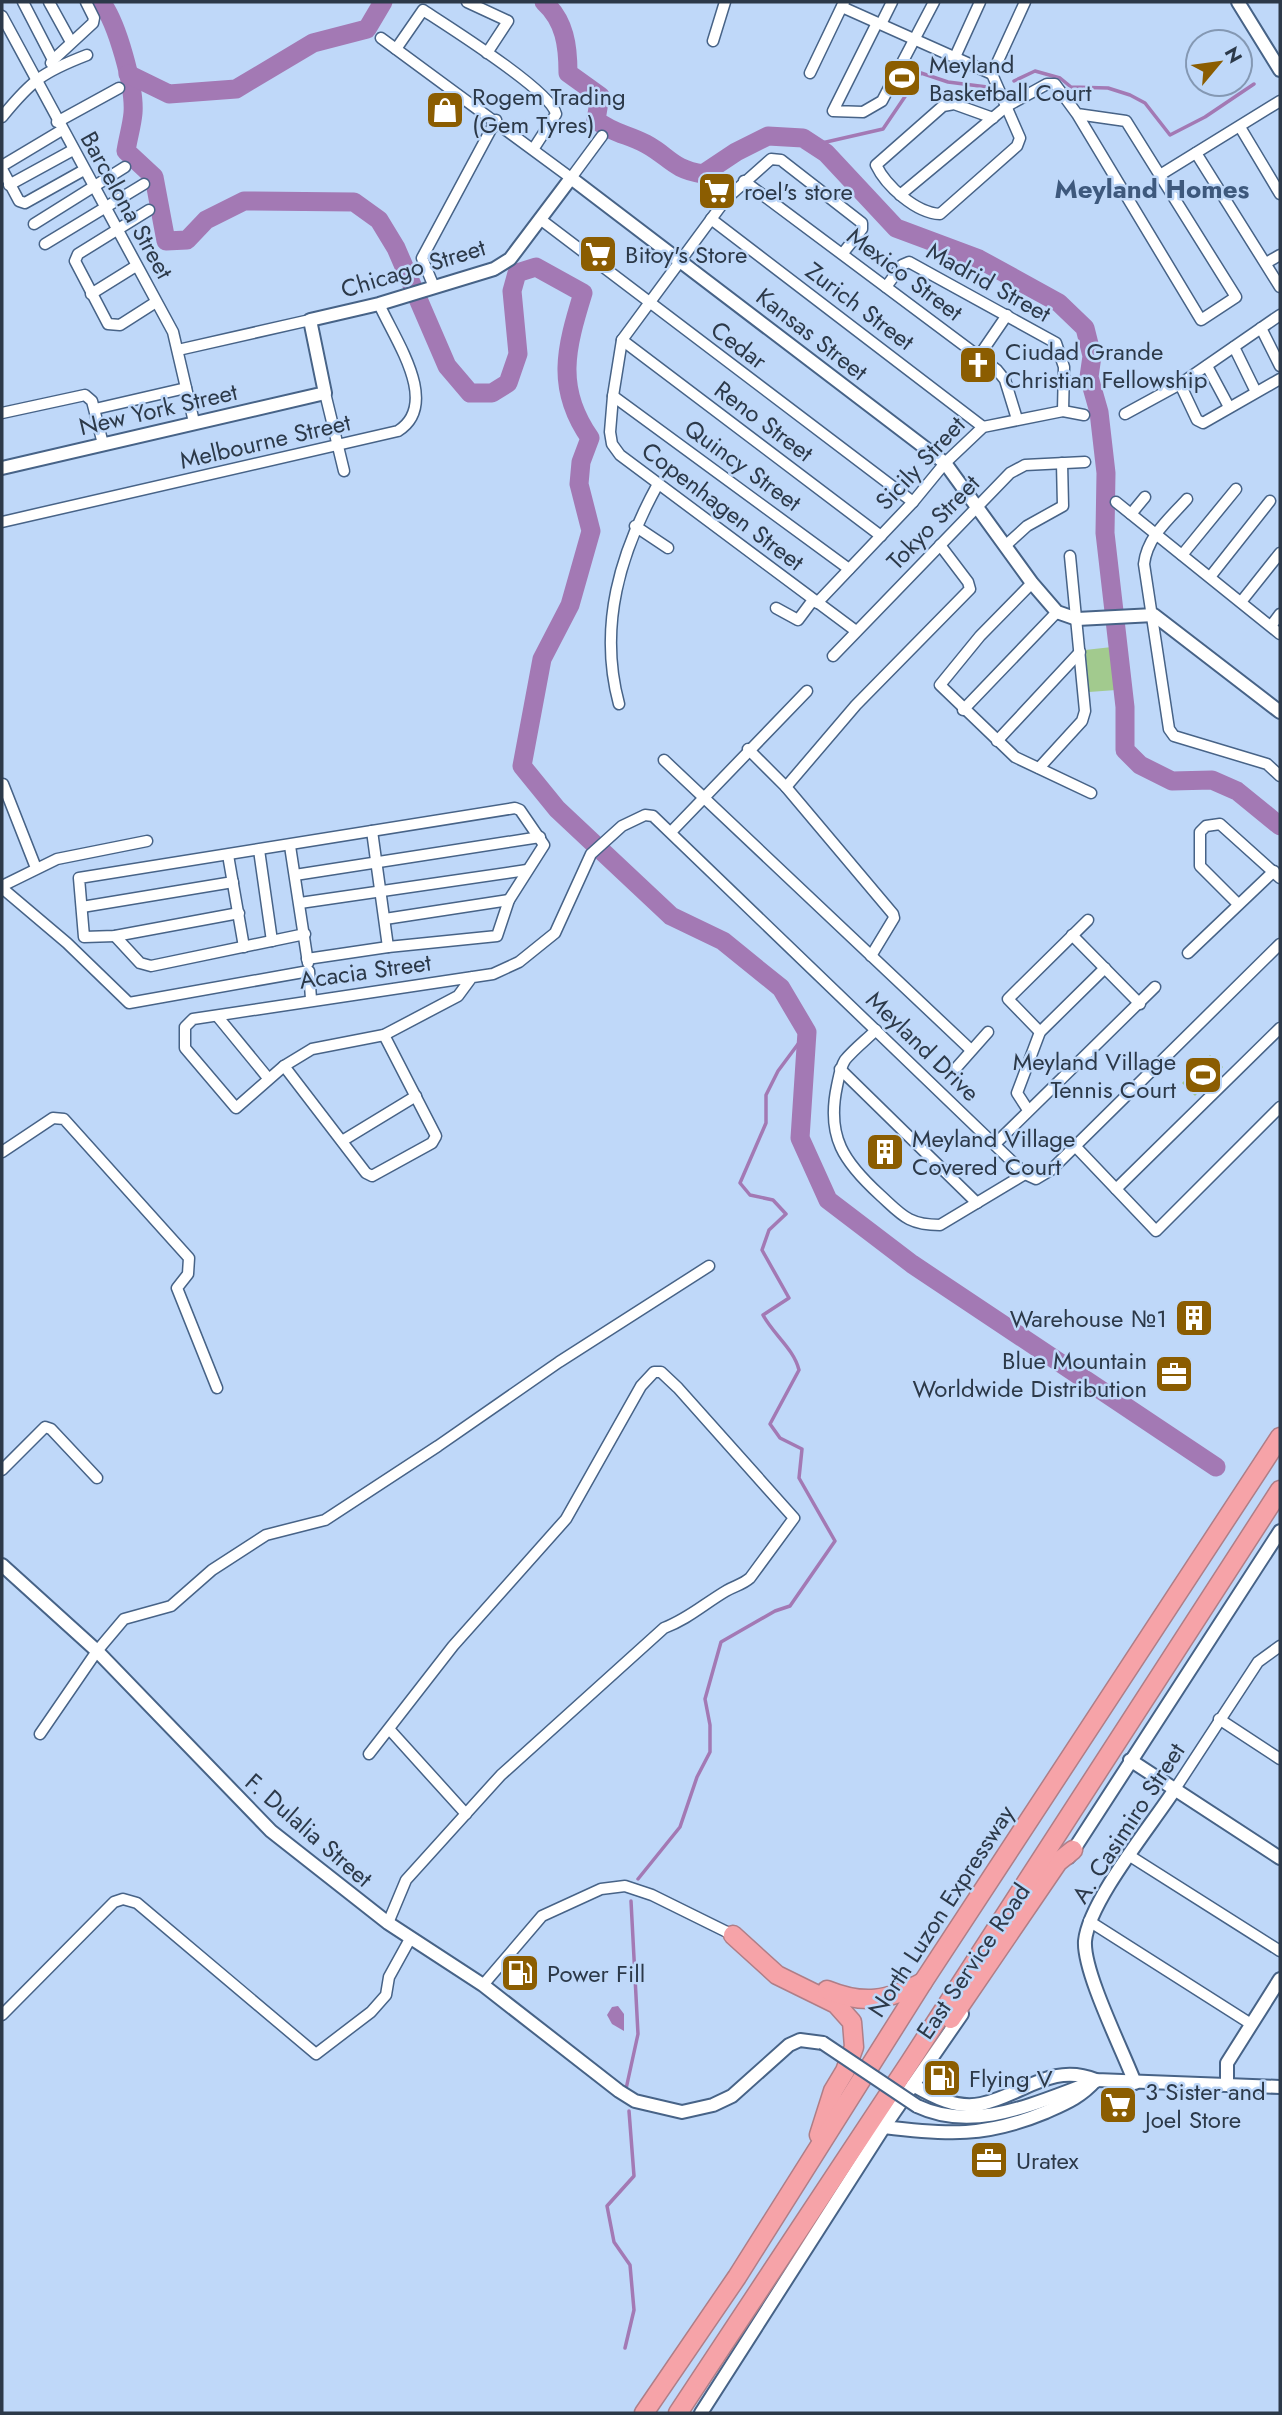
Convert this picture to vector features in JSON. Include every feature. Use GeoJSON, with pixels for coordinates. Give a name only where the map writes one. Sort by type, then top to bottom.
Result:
{"type":"FeatureCollection","features":[{"type":"Feature","properties":{"kind":"highway","name":"North Luzon Expressway"},"geometry":{"type":"LineString","coordinates":[[644,2413],[737,2277],[923,1982],[1280,1437]]}},
{"type":"Feature","properties":{"kind":"highway"},"geometry":{"type":"LineString","coordinates":[[678,2413],[910,2062],[1280,1490]]}},
{"type":"Feature","properties":{"kind":"highway"},"geometry":{"type":"LineString","coordinates":[[910,2062],[940,2036],[1058,1862],[1073,1850]]}},
{"type":"Feature","properties":{"kind":"highway"},"geometry":{"type":"LineString","coordinates":[[733,1935],[805,1981],[846,1998],[864,2001],[880,1999],[923,1982]]}},
{"type":"Feature","properties":{"kind":"highway"},"geometry":{"type":"LineString","coordinates":[[733,1935],[777,1975],[836,2004],[852,2022],[853,2047],[833,2091],[812,2158]]}},
{"type":"Feature","properties":{"kind":"street"},"geometry":{"type":"LineString","coordinates":[[23,2],[51,65]]}},
{"type":"Feature","properties":{"kind":"street"},"geometry":{"type":"LineString","coordinates":[[49,2],[71,43]]}},
{"type":"Feature","properties":{"kind":"street"},"geometry":{"type":"LineString","coordinates":[[2,117],[34,79],[93,23],[94,18],[86,2]]}},
{"type":"Feature","properties":{"kind":"street"},"geometry":{"type":"LineString","coordinates":[[467,2],[508,21],[486,53]]}},
{"type":"Feature","properties":{"kind":"street"},"geometry":{"type":"LineString","coordinates":[[713,41],[725,2]]}},
{"type":"Feature","properties":{"kind":"street"},"geometry":{"type":"LineString","coordinates":[[892,2],[833,111],[863,112],[882,101],[917,40],[934,2]]}},
{"type":"Feature","properties":{"kind":"street"},"geometry":{"type":"LineString","coordinates":[[955,57],[979,2]]}},
{"type":"Feature","properties":{"kind":"street"},"geometry":{"type":"LineString","coordinates":[[992,74],[1025,2]]}},
{"type":"Feature","properties":{"kind":"street"},"geometry":{"type":"LineString","coordinates":[[1238,2],[1280,70]]}},
{"type":"Feature","properties":{"kind":"street"},"geometry":{"type":"LineString","coordinates":[[810,73],[843,4],[879,24],[992,74],[1020,138],[1017,146],[940,214],[932,213],[900,195],[876,165],[948,103],[993,118]]}},
{"type":"Feature","properties":{"kind":"street"},"geometry":{"type":"LineString","coordinates":[[396,49],[426,6],[552,102],[556,114],[534,148]]}},
{"type":"Feature","properties":{"kind":"street","name":"Barcelona Street"},"geometry":{"type":"LineString","coordinates":[[2,16],[173,332],[194,422]]}},
{"type":"Feature","properties":{"kind":"street","name":"Kansas Street"},"geometry":{"type":"LineString","coordinates":[[381,38],[534,148],[945,463],[1032,583],[1057,611],[1077,619],[1154,615]]}},
{"type":"Feature","properties":{"kind":"street"},"geometry":{"type":"LineString","coordinates":[[51,65],[87,55]]}},
{"type":"Feature","properties":{"kind":"street"},"geometry":{"type":"LineString","coordinates":[[900,195],[1007,106],[1047,84],[1059,88],[1077,114],[1201,320],[1236,297],[1126,121],[1077,114]]}},
{"type":"Feature","properties":{"kind":"street"},"geometry":{"type":"LineString","coordinates":[[84,170],[24,203],[9,185],[2,168],[119,88]]}},
{"type":"Feature","properties":{"kind":"street"},"geometry":{"type":"LineString","coordinates":[[1160,175],[1280,101]]}},
{"type":"Feature","properties":{"kind":"street"},"geometry":{"type":"LineString","coordinates":[[429,289],[422,258],[496,120]]}},
{"type":"Feature","properties":{"kind":"street"},"geometry":{"type":"LineString","coordinates":[[1240,127],[1280,194]]}},
{"type":"Feature","properties":{"kind":"street","name":"Chicago Street"},"geometry":{"type":"LineString","coordinates":[[178,350],[379,304],[494,269],[510,259],[602,136]]}},
{"type":"Feature","properties":{"kind":"street"},"geometry":{"type":"LineString","coordinates":[[9,185],[73,150]]}},
{"type":"Feature","properties":{"kind":"street"},"geometry":{"type":"LineString","coordinates":[[1196,152],[1280,287]]}},
{"type":"Feature","properties":{"kind":"street","name":"Copenhagen Street"},"geometry":{"type":"LineString","coordinates":[[843,253],[862,229],[862,223],[781,160],[771,159],[744,181],[680,259],[622,340],[613,396],[612,444],[620,455],[856,631]]}},
{"type":"Feature","properties":{"kind":"street"},"geometry":{"type":"LineString","coordinates":[[34,225],[125,167]]}},
{"type":"Feature","properties":{"kind":"street","name":"Mexico Street"},"geometry":{"type":"LineString","coordinates":[[744,181],[979,356],[1005,380],[1017,419]]}},
{"type":"Feature","properties":{"kind":"street"},"geometry":{"type":"LineString","coordinates":[[45,244],[144,184]]}},
{"type":"Feature","properties":{"kind":"street"},"geometry":{"type":"LineString","coordinates":[[149,210],[75,257],[108,324],[120,325],[156,302]]}},
{"type":"Feature","properties":{"kind":"street","name":"Cedar"},"geometry":{"type":"LineString","coordinates":[[540,219],[913,502]]}},
{"type":"Feature","properties":{"kind":"street","name":"Zurich Street"},"geometry":{"type":"LineString","coordinates":[[711,219],[983,426]]}},
{"type":"Feature","properties":{"kind":"street"},"geometry":{"type":"LineString","coordinates":[[1266,263],[1280,255]]}},
{"type":"Feature","properties":{"kind":"street","name":"Madrid Street"},"geometry":{"type":"LineString","coordinates":[[886,287],[902,265],[909,261],[1055,343],[1064,368],[1063,411]]}},
{"type":"Feature","properties":{"kind":"street"},"geometry":{"type":"LineString","coordinates":[[91,294],[136,266]]}},
{"type":"Feature","properties":{"kind":"street","name":"Melbourne Street"},"geometry":{"type":"LineString","coordinates":[[2,522],[398,431],[415,416],[418,394],[379,304]]}},
{"type":"Feature","properties":{"kind":"street"},"geometry":{"type":"LineString","coordinates":[[979,356],[1007,314]]}},
{"type":"Feature","properties":{"kind":"street"},"geometry":{"type":"LineString","coordinates":[[1125,414],[1180,384],[1280,315]]}},
{"type":"Feature","properties":{"kind":"street"},"geometry":{"type":"LineString","coordinates":[[310,320],[344,471]]}},
{"type":"Feature","properties":{"kind":"street"},"geometry":{"type":"LineString","coordinates":[[1262,328],[1280,366]]}},
{"type":"Feature","properties":{"kind":"street","name":"Reno Street"},"geometry":{"type":"LineString","coordinates":[[622,340],[881,536]]}},
{"type":"Feature","properties":{"kind":"street"},"geometry":{"type":"LineString","coordinates":[[1234,347],[1256,392]]}},
{"type":"Feature","properties":{"kind":"street"},"geometry":{"type":"LineString","coordinates":[[1207,366],[1229,407]]}},
{"type":"Feature","properties":{"kind":"street"},"geometry":{"type":"LineString","coordinates":[[1180,384],[1200,422],[1280,379]]}},
{"type":"Feature","properties":{"kind":"street"},"geometry":{"type":"LineString","coordinates":[[95,409],[186,388]]}},
{"type":"Feature","properties":{"kind":"street","name":"New York Street"},"geometry":{"type":"LineString","coordinates":[[2,468],[325,393]]}},
{"type":"Feature","properties":{"kind":"street"},"geometry":{"type":"LineString","coordinates":[[2,413],[85,395],[92,401],[95,409],[103,444]]}},
{"type":"Feature","properties":{"kind":"street","name":"Quincy Street"},"geometry":{"type":"LineString","coordinates":[[613,396],[849,569]]}},
{"type":"Feature","properties":{"kind":"street","name":"Sicily Street"},"geometry":{"type":"LineString","coordinates":[[776,608],[798,620],[983,426],[1063,411],[1084,415]]}},
{"type":"Feature","properties":{"kind":"street","name":"Tokyo Street"},"geometry":{"type":"LineString","coordinates":[[833,656],[1010,473],[1025,465],[1085,462]]}},
{"type":"Feature","properties":{"kind":"street"},"geometry":{"type":"LineString","coordinates":[[1005,546],[1027,527],[1063,506],[1062,463]]}},
{"type":"Feature","properties":{"kind":"street"},"geometry":{"type":"LineString","coordinates":[[619,704],[610,671],[615,595],[635,526],[658,484]]}},
{"type":"Feature","properties":{"kind":"street"},"geometry":{"type":"LineString","coordinates":[[1182,555],[1236,489]]}},
{"type":"Feature","properties":{"kind":"street"},"geometry":{"type":"LineString","coordinates":[[1132,514],[1145,497]]}},
{"type":"Feature","properties":{"kind":"street"},"geometry":{"type":"LineString","coordinates":[[1187,499],[1145,548],[1144,564],[1154,615],[1169,729],[1174,736],[1267,764],[1280,776]]}},
{"type":"Feature","properties":{"kind":"street"},"geometry":{"type":"LineString","coordinates":[[1210,577],[1270,501]]}},
{"type":"Feature","properties":{"kind":"street"},"geometry":{"type":"LineString","coordinates":[[1116,502],[1280,634]]}},
{"type":"Feature","properties":{"kind":"street"},"geometry":{"type":"LineString","coordinates":[[635,526],[668,548]]}},
{"type":"Feature","properties":{"kind":"street"},"geometry":{"type":"LineString","coordinates":[[786,786],[856,705],[970,589],[968,582],[940,545]]}},
{"type":"Feature","properties":{"kind":"street"},"geometry":{"type":"LineString","coordinates":[[1241,602],[1280,553]]}},
{"type":"Feature","properties":{"kind":"street"},"geometry":{"type":"LineString","coordinates":[[1039,768],[1082,721],[1085,711],[1070,556]]}},
{"type":"Feature","properties":{"kind":"street"},"geometry":{"type":"LineString","coordinates":[[1032,583],[980,636],[940,684],[963,710],[1015,757],[1091,793]]}},
{"type":"Feature","properties":{"kind":"street"},"geometry":{"type":"LineString","coordinates":[[963,710],[1057,611]]}},
{"type":"Feature","properties":{"kind":"street"},"geometry":{"type":"LineString","coordinates":[[1271,626],[1280,614]]}},
{"type":"Feature","properties":{"kind":"street"},"geometry":{"type":"LineString","coordinates":[[1154,615],[1280,712]]}},
{"type":"Feature","properties":{"kind":"street"},"geometry":{"type":"LineString","coordinates":[[997,741],[1080,652]]}},
{"type":"Feature","properties":{"kind":"street"},"geometry":{"type":"LineString","coordinates":[[671,832],[748,749],[807,691]]}},
{"type":"Feature","properties":{"kind":"street"},"geometry":{"type":"LineString","coordinates":[[748,749],[786,786],[893,914],[871,956]]}},
{"type":"Feature","properties":{"kind":"street"},"geometry":{"type":"LineString","coordinates":[[664,760],[971,1050]]}},
{"type":"Feature","properties":{"kind":"street"},"geometry":{"type":"LineString","coordinates":[[4,784],[36,868]]}},
{"type":"Feature","properties":{"kind":"street"},"geometry":{"type":"LineString","coordinates":[[85,937],[79,878],[515,808],[540,837],[544,845],[509,900],[496,936],[388,947],[307,959]]}},
{"type":"Feature","properties":{"kind":"street","name":"Meyland Drive"},"geometry":{"type":"LineString","coordinates":[[591,854],[608,838],[645,815],[653,816],[745,908],[1025,1174]]}},
{"type":"Feature","properties":{"kind":"street"},"geometry":{"type":"LineString","coordinates":[[1188,953],[1238,904],[1277,875],[1220,824],[1203,827],[1200,832],[1200,866],[1238,904]]}},
{"type":"Feature","properties":{"kind":"street"},"geometry":{"type":"LineString","coordinates":[[372,831],[388,947]]}},
{"type":"Feature","properties":{"kind":"street"},"geometry":{"type":"LineString","coordinates":[[295,875],[540,837]]}},
{"type":"Feature","properties":{"kind":"street"},"geometry":{"type":"LineString","coordinates":[[147,841],[70,855],[36,868],[2,887],[67,943],[129,1003],[309,971]]}},
{"type":"Feature","properties":{"kind":"street"},"geometry":{"type":"LineString","coordinates":[[290,846],[305,934],[311,999]]}},
{"type":"Feature","properties":{"kind":"street"},"geometry":{"type":"LineString","coordinates":[[259,850],[272,941]]}},
{"type":"Feature","properties":{"kind":"street","name":"Acacia Street"},"geometry":{"type":"LineString","coordinates":[[268,1078],[236,1108],[185,1048],[187,1023],[193,1019],[218,1017],[311,999],[493,974],[544,944],[566,912],[591,854]]}},
{"type":"Feature","properties":{"kind":"street"},"geometry":{"type":"LineString","coordinates":[[228,855],[244,947]]}},
{"type":"Feature","properties":{"kind":"street"},"geometry":{"type":"LineString","coordinates":[[300,902],[527,870]]}},
{"type":"Feature","properties":{"kind":"street"},"geometry":{"type":"LineString","coordinates":[[82,907],[233,882]]}},
{"type":"Feature","properties":{"kind":"street"},"geometry":{"type":"LineString","coordinates":[[385,919],[509,900]]}},
{"type":"Feature","properties":{"kind":"street"},"geometry":{"type":"LineString","coordinates":[[67,943],[85,937],[115,936],[239,913]]}},
{"type":"Feature","properties":{"kind":"street"},"geometry":{"type":"LineString","coordinates":[[1040,1032],[1008,999],[1088,920]]}},
{"type":"Feature","properties":{"kind":"street"},"geometry":{"type":"LineString","coordinates":[[115,936],[140,963],[151,966],[305,934]]}},
{"type":"Feature","properties":{"kind":"street"},"geometry":{"type":"LineString","coordinates":[[1072,935],[1140,1003]]}},
{"type":"Feature","properties":{"kind":"street"},"geometry":{"type":"LineString","coordinates":[[876,1030],[840,1069],[833,1119],[839,1143],[850,1167],[910,1222],[940,1225],[1025,1174],[1035,1179],[1044,1176],[1280,944]]}},
{"type":"Feature","properties":{"kind":"street"},"geometry":{"type":"LineString","coordinates":[[1028,1110],[1017,1093],[1040,1032],[1105,968]]}},
{"type":"Feature","properties":{"kind":"street"},"geometry":{"type":"LineString","coordinates":[[218,1017],[268,1078],[317,1047],[384,1035],[458,996],[472,977]]}},
{"type":"Feature","properties":{"kind":"street"},"geometry":{"type":"LineString","coordinates":[[995,1144],[1155,987]]}},
{"type":"Feature","properties":{"kind":"street"},"geometry":{"type":"LineString","coordinates":[[1116,1189],[1280,1028]]}},
{"type":"Feature","properties":{"kind":"street"},"geometry":{"type":"LineString","coordinates":[[957,1067],[988,1032]]}},
{"type":"Feature","properties":{"kind":"street"},"geometry":{"type":"LineString","coordinates":[[284,1066],[366,1173],[372,1176],[432,1143],[436,1136],[384,1035]]}},
{"type":"Feature","properties":{"kind":"street"},"geometry":{"type":"LineString","coordinates":[[840,1069],[976,1203]]}},
{"type":"Feature","properties":{"kind":"street"},"geometry":{"type":"LineString","coordinates":[[342,1140],[416,1096]]}},
{"type":"Feature","properties":{"kind":"street"},"geometry":{"type":"LineString","coordinates":[[1075,1146],[1157,1231],[1280,1107]]}},
{"type":"Feature","properties":{"kind":"street"},"geometry":{"type":"LineString","coordinates":[[2,1152],[59,1116],[73,1129],[189,1258],[188,1274],[177,1288],[217,1388]]}},
{"type":"Feature","properties":{"kind":"street"},"geometry":{"type":"LineString","coordinates":[[40,1734],[97,1651],[124,1619],[171,1606],[212,1570],[266,1535],[325,1520],[438,1446],[558,1362],[709,1266]]}},
{"type":"Feature","properties":{"kind":"street"},"geometry":{"type":"LineString","coordinates":[[369,1754],[453,1646],[566,1519],[641,1386],[654,1372],[661,1373],[794,1518],[750,1578],[741,1586],[728,1589],[687,1619],[664,1628],[518,1758],[405,1880],[388,1923]]}},
{"type":"Feature","properties":{"kind":"street"},"geometry":{"type":"LineString","coordinates":[[2,1470],[45,1427],[51,1429],[97,1478]]}},
{"type":"Feature","properties":{"kind":"street","name":"East Service Road"},"geometry":{"type":"LineString","coordinates":[[701,2413],[884,2127],[1073,1850],[1280,1531]]}},
{"type":"Feature","properties":{"kind":"street","name":"F. Dulalia Street"},"geometry":{"type":"LineString","coordinates":[[2,1564],[97,1651],[254,1815],[388,1923],[483,1985],[635,2101],[682,2112],[713,2105],[732,2096],[789,2045],[800,2040],[822,2043],[917,2106],[938,2116],[991,2116],[1096,2081]]}},
{"type":"Feature","properties":{"kind":"street","name":"A. Casimiro Street"},"geometry":{"type":"LineString","coordinates":[[1135,2083],[1088,1964],[1085,1943],[1089,1921],[1093,1909],[1258,1662],[1280,1646]]}},
{"type":"Feature","properties":{"kind":"street"},"geometry":{"type":"LineString","coordinates":[[1219,1719],[1280,1759]]}},
{"type":"Feature","properties":{"kind":"street"},"geometry":{"type":"LineString","coordinates":[[390,1730],[466,1814]]}},
{"type":"Feature","properties":{"kind":"street"},"geometry":{"type":"LineString","coordinates":[[1130,1760],[1280,1858]]}},
{"type":"Feature","properties":{"kind":"street"},"geometry":{"type":"LineString","coordinates":[[1130,1856],[1280,1951]]}},
{"type":"Feature","properties":{"kind":"street"},"geometry":{"type":"LineString","coordinates":[[483,1985],[542,1916],[601,1889],[625,1886],[652,1895],[733,1935]]}},
{"type":"Feature","properties":{"kind":"street"},"geometry":{"type":"LineString","coordinates":[[2,2015],[114,1902],[123,1899],[137,1903],[316,2054],[371,2012],[386,1995],[388,1977],[410,1939]]}},
{"type":"Feature","properties":{"kind":"street"},"geometry":{"type":"LineString","coordinates":[[1089,1921],[1251,2024]]}},
{"type":"Feature","properties":{"kind":"street"},"geometry":{"type":"LineString","coordinates":[[1227,2083],[1227,2063],[1280,1979]]}},
{"type":"Feature","properties":{"kind":"street"},"geometry":{"type":"LineString","coordinates":[[913,2085],[946,2102],[966,2105],[981,2104],[1058,2075],[1077,2073],[1096,2081],[1227,2083],[1280,2087]]}},
{"type":"Feature","properties":{"kind":"street"},"geometry":{"type":"LineString","coordinates":[[884,2127],[965,2132],[1010,2127],[1082,2096],[1096,2081]]}},
{"type":"Feature","properties":{"kind":"green space"},"geometry":{"type":"Polygon","coordinates":[[[1112,647],[1116,690],[1089,692],[1085,650],[1112,647]]]}},
{"type":"Feature","properties":{"kind":"green space","name":"Meyland Village Tennis Court"},"geometry":{"type":"Polygon","coordinates":[[[1210,1055],[1223,1067],[1195,1096],[1182,1083],[1210,1055]]]}},
{"type":"Feature","properties":{"kind":"shaded area"},"geometry":{"type":"Polygon","coordinates":[[[618,2006],[624,2014],[624,2031],[612,2024],[607,2015],[612,2007],[618,2006]]]}},
{"type":"Feature","properties":{"kind":"waterway"},"geometry":{"type":"LineString","coordinates":[[101,2],[119,39],[131,88],[133,113],[126,151],[154,177],[166,241],[187,240],[206,220],[244,201],[354,202],[379,220],[396,248],[447,366],[470,393],[492,393],[508,383],[518,354],[512,291],[517,273],[536,267],[583,293],[572,332],[567,367],[572,402],[590,438],[581,462],[579,484],[591,531],[570,605],[542,659],[522,766],[557,809],[671,916],[723,941],[781,988],[807,1032],[800,1138],[828,1200],[912,1264],[1216,1467]]}},
{"type":"Feature","properties":{"kind":"waterway"},"geometry":{"type":"LineString","coordinates":[[128,74],[169,94],[236,89],[313,43],[367,29],[383,2]]}},
{"type":"Feature","properties":{"kind":"waterway"},"geometry":{"type":"LineString","coordinates":[[544,2],[557,17],[564,34],[568,73],[600,96],[596,120],[603,125],[646,144],[684,169],[703,174],[736,152],[768,136],[803,138],[826,153],[896,228],[979,259],[1059,303],[1085,328],[1092,356],[1089,377],[1099,412],[1106,473],[1105,533],[1125,707],[1125,750],[1140,765],[1172,781],[1212,780],[1237,791],[1280,826]]}},
{"type":"Feature","properties":{"kind":"waterway"},"geometry":{"type":"LineString","coordinates":[[1014,81],[1035,71],[1060,78],[1071,87],[1108,88],[1130,95],[1145,103],[1170,135],[1205,117],[1233,98]]}},
{"type":"Feature","properties":{"kind":"waterway"},"geometry":{"type":"LineString","coordinates":[[813,145],[883,129],[921,73],[948,82],[995,88]]}},
{"type":"Feature","properties":{"kind":"waterway"},"geometry":{"type":"LineString","coordinates":[[638,1879],[680,1827],[697,1777],[710,1752],[710,1725],[705,1699],[721,1642],[775,1611],[790,1606],[835,1541],[799,1478],[802,1449],[780,1438],[770,1424],[799,1370],[793,1355],[763,1315],[789,1298],[762,1250],[769,1230],[786,1214],[773,1200],[750,1195],[740,1183],[766,1123],[766,1095],[778,1071],[807,1032]]}},
{"type":"Feature","properties":{"kind":"waterway"},"geometry":{"type":"LineString","coordinates":[[626,2089],[638,2034],[631,1901]]}},
{"type":"Feature","properties":{"kind":"waterway"},"geometry":{"type":"LineString","coordinates":[[625,2348],[634,2310],[630,2265],[614,2242],[607,2206],[634,2176],[629,2111]]}},
{"type":"Feature","properties":{"kind":"place","name":"Meyland Basketball Court"},"geometry":{"type":"Point","coordinates":[902,78]}},
{"type":"Feature","properties":{"kind":"place","name":"Rogem Trading (Gem Tyres)"},"geometry":{"type":"Point","coordinates":[445,110]}},
{"type":"Feature","properties":{"kind":"place","name":"roel's store"},"geometry":{"type":"Point","coordinates":[717,191]}},
{"type":"Feature","properties":{"kind":"place","name":"Bitoy's Store"},"geometry":{"type":"Point","coordinates":[598,254]}},
{"type":"Feature","properties":{"kind":"place","name":"Ciudad Grande Christian Fellowship"},"geometry":{"type":"Point","coordinates":[978,365]}},
{"type":"Feature","properties":{"kind":"place","name":"Meyland Village Tennis Court"},"geometry":{"type":"Point","coordinates":[1203,1075]}},
{"type":"Feature","properties":{"kind":"place","name":"Meyland Village Covered Court"},"geometry":{"type":"Point","coordinates":[885,1152]}},
{"type":"Feature","properties":{"kind":"place","name":"Warehouse №1"},"geometry":{"type":"Point","coordinates":[1194,1318]}},
{"type":"Feature","properties":{"kind":"place","name":"Blue Mountain Worldwide Distribution"},"geometry":{"type":"Point","coordinates":[1174,1374]}},
{"type":"Feature","properties":{"kind":"place","name":"Power Fill"},"geometry":{"type":"Point","coordinates":[520,1973]}},
{"type":"Feature","properties":{"kind":"place","name":"Flying V"},"geometry":{"type":"Point","coordinates":[942,2078]}},
{"type":"Feature","properties":{"kind":"place","name":"3 Sister and Joel Store"},"geometry":{"type":"Point","coordinates":[1118,2105]}},
{"type":"Feature","properties":{"kind":"place","name":"Uratex"},"geometry":{"type":"Point","coordinates":[989,2160]}},
{"type":"Feature","properties":{"kind":"district","name":"Meyland Homes"},"geometry":{"type":"Point","coordinates":[1152,189]}}]}
